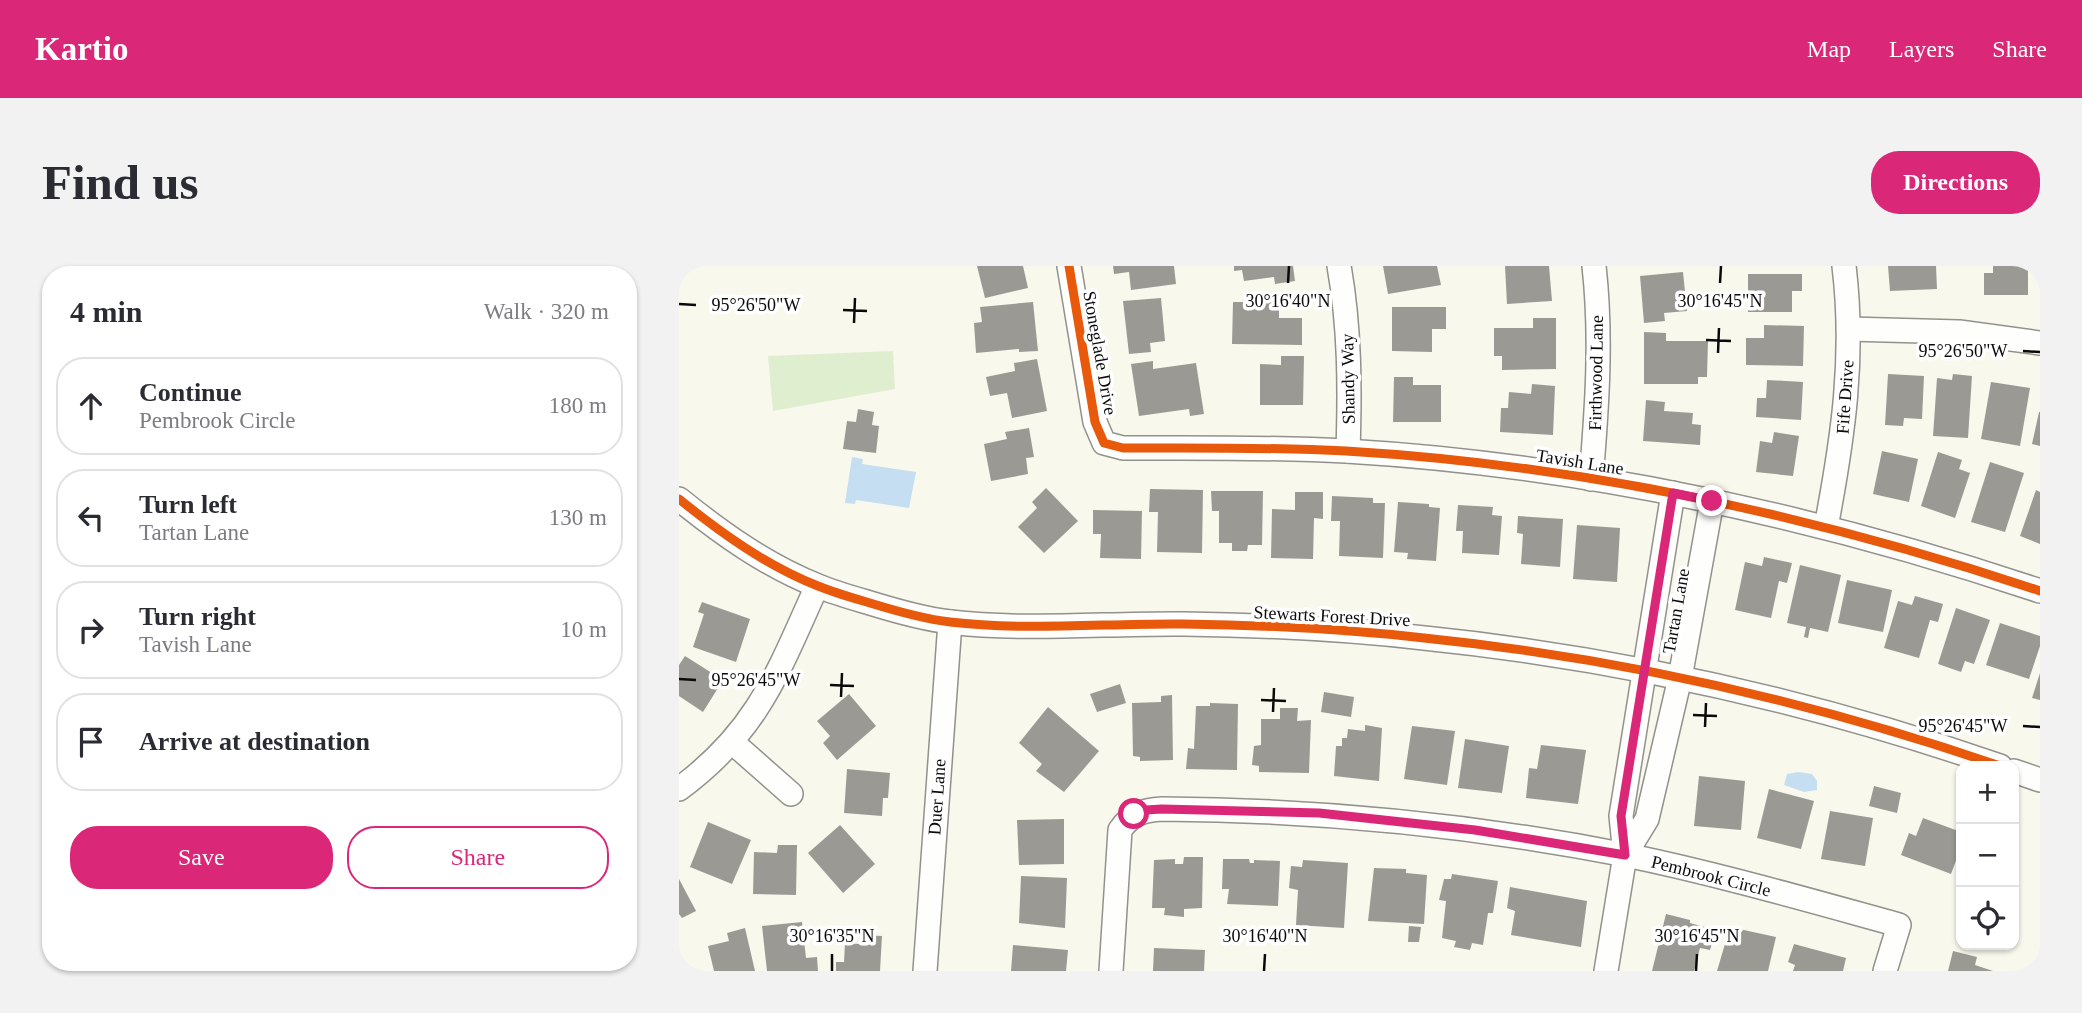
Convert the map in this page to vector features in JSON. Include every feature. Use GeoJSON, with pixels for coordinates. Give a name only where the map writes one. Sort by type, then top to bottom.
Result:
{"type":"FeatureCollection","features":[{"type":"Feature","properties":{"kind":"street","name":"Stoneglade Drive"},"geometry":{"type":"LineString","coordinates":[[1069,266],[1095,422],[1104,443]]}},
{"type":"Feature","properties":{"kind":"street","name":"Shandy Way"},"geometry":{"type":"LineString","coordinates":[[1339,266],[1349,350],[1348,451]]}},
{"type":"Feature","properties":{"kind":"street","name":"Firthwood Lane"},"geometry":{"type":"LineString","coordinates":[[1591,479],[1598,396],[1599,332],[1594,266]]}},
{"type":"Feature","properties":{"kind":"street","name":"Fife Drive"},"geometry":{"type":"LineString","coordinates":[[1826,527],[1842,445],[1849,329],[1844,266]]}},
{"type":"Feature","properties":{"kind":"street"},"geometry":{"type":"LineString","coordinates":[[1849,329],[1959,332],[2040,343]]}},
{"type":"Feature","properties":{"kind":"street","name":"Tavish Lane"},"geometry":{"type":"LineString","coordinates":[[1104,443],[1123,448],[1252,447],[1348,451],[1490,464],[1591,479],[1673,493],[1826,527],[1961,565],[2040,591]]}},
{"type":"Feature","properties":{"kind":"street","name":"Tartan Lane"},"geometry":{"type":"LineString","coordinates":[[1606,971],[1625,855],[1621,816],[1673,493]]}},
{"type":"Feature","properties":{"kind":"street","name":"Stewarts Forest Drive"},"geometry":{"type":"LineString","coordinates":[[679,499],[716,529],[757,555],[817,586],[894,611],[950,622],[1039,625],[1184,624],[1423,637],[1644,669],[1914,736],[1986,761]]}},
{"type":"Feature","properties":{"kind":"street","name":"Tartan Lane"},"geometry":{"type":"LineString","coordinates":[[1625,855],[1647,819],[1681,678],[1712,501]]}},
{"type":"Feature","properties":{"kind":"street"},"geometry":{"type":"LineString","coordinates":[[679,789],[707,768],[761,705],[817,586]]}},
{"type":"Feature","properties":{"kind":"street","name":"Duer Lane"},"geometry":{"type":"LineString","coordinates":[[925,971],[950,622]]}},
{"type":"Feature","properties":{"kind":"street"},"geometry":{"type":"LineString","coordinates":[[732,742],[791,794]]}},
{"type":"Feature","properties":{"kind":"street"},"geometry":{"type":"LineString","coordinates":[[2019,773],[2040,780]]}},
{"type":"Feature","properties":{"kind":"street","name":"Pembrook Circle"},"geometry":{"type":"LineString","coordinates":[[1111,971],[1120,830],[1130,817],[1146,810],[1319,813],[1475,830],[1625,855],[1708,873],[1899,925],[1885,971]]}},
{"type":"Feature","properties":{"kind":"green space"},"geometry":{"type":"Polygon","coordinates":[[[893,351],[895,389],[773,411],[768,356],[893,351]]]}},
{"type":"Feature","properties":{"kind":"water"},"geometry":{"type":"Polygon","coordinates":[[[852,457],[863,459],[862,464],[916,472],[909,508],[856,500],[855,504],[845,503],[852,457]]]}},
{"type":"Feature","properties":{"kind":"water"},"geometry":{"type":"Polygon","coordinates":[[[1787,774],[1812,774],[1817,781],[1817,790],[1804,792],[1784,785],[1787,774]]]}},
{"type":"Feature","properties":{"kind":"building"},"geometry":{"type":"Polygon","coordinates":[[[977,266],[1023,266],[1028,288],[985,298],[977,266]]]}},
{"type":"Feature","properties":{"kind":"building"},"geometry":{"type":"Polygon","coordinates":[[[1113,266],[1174,266],[1176,284],[1131,290],[1129,272],[1114,274],[1113,266]]]}},
{"type":"Feature","properties":{"kind":"building"},"geometry":{"type":"Polygon","coordinates":[[[1234,266],[1293,266],[1295,281],[1275,284],[1274,277],[1244,281],[1242,270],[1234,271],[1234,266]]]}},
{"type":"Feature","properties":{"kind":"building"},"geometry":{"type":"Polygon","coordinates":[[[1383,266],[1437,266],[1441,285],[1388,294],[1383,266]]]}},
{"type":"Feature","properties":{"kind":"building"},"geometry":{"type":"Polygon","coordinates":[[[1505,266],[1549,266],[1552,301],[1507,304],[1505,266]]]}},
{"type":"Feature","properties":{"kind":"building"},"geometry":{"type":"Polygon","coordinates":[[[1888,266],[1936,266],[1937,289],[1890,291],[1888,266]]]}},
{"type":"Feature","properties":{"kind":"building"},"geometry":{"type":"Polygon","coordinates":[[[1993,266],[2035,266],[2035,271],[2028,271],[2028,295],[1984,295],[1984,273],[1993,273],[1993,266]]]}},
{"type":"Feature","properties":{"kind":"building"},"geometry":{"type":"Polygon","coordinates":[[[1683,272],[1687,311],[1664,313],[1665,321],[1644,323],[1640,276],[1683,272]]]}},
{"type":"Feature","properties":{"kind":"building"},"geometry":{"type":"Polygon","coordinates":[[[1748,274],[1802,274],[1802,291],[1792,291],[1792,312],[1748,312],[1748,274]]]}},
{"type":"Feature","properties":{"kind":"building"},"geometry":{"type":"Polygon","coordinates":[[[1161,298],[1165,341],[1150,343],[1151,352],[1129,354],[1123,301],[1161,298]]]}},
{"type":"Feature","properties":{"kind":"building"},"geometry":{"type":"Polygon","coordinates":[[[1033,302],[1038,351],[1019,352],[1019,349],[976,353],[974,323],[982,322],[980,307],[1033,302]]]}},
{"type":"Feature","properties":{"kind":"building"},"geometry":{"type":"Polygon","coordinates":[[[1233,302],[1279,302],[1279,318],[1302,318],[1302,345],[1232,344],[1233,302]]]}},
{"type":"Feature","properties":{"kind":"building"},"geometry":{"type":"Polygon","coordinates":[[[1392,307],[1446,307],[1446,329],[1432,329],[1432,352],[1392,351],[1392,307]]]}},
{"type":"Feature","properties":{"kind":"building"},"geometry":{"type":"Polygon","coordinates":[[[1533,318],[1556,318],[1556,369],[1502,370],[1502,356],[1494,356],[1494,328],[1533,328],[1533,318]]]}},
{"type":"Feature","properties":{"kind":"building"},"geometry":{"type":"Polygon","coordinates":[[[1764,325],[1804,326],[1803,366],[1746,365],[1746,338],[1764,338],[1764,325]]]}},
{"type":"Feature","properties":{"kind":"building"},"geometry":{"type":"Polygon","coordinates":[[[1644,332],[1666,333],[1666,341],[1708,341],[1707,377],[1698,377],[1698,384],[1644,384],[1644,332]]]}},
{"type":"Feature","properties":{"kind":"building"},"geometry":{"type":"Polygon","coordinates":[[[1281,356],[1304,356],[1303,405],[1260,405],[1260,364],[1281,365],[1281,356]]]}},
{"type":"Feature","properties":{"kind":"building"},"geometry":{"type":"Polygon","coordinates":[[[1037,359],[1047,411],[1012,418],[1007,393],[990,396],[986,377],[1015,371],[1014,363],[1037,359]]]}},
{"type":"Feature","properties":{"kind":"building"},"geometry":{"type":"Polygon","coordinates":[[[1153,361],[1153,369],[1196,363],[1204,414],[1190,416],[1189,409],[1139,416],[1131,364],[1153,361]]]}},
{"type":"Feature","properties":{"kind":"building"},"geometry":{"type":"Polygon","coordinates":[[[1888,374],[1924,376],[1922,419],[1904,418],[1903,426],[1885,425],[1888,374]]]}},
{"type":"Feature","properties":{"kind":"building"},"geometry":{"type":"Polygon","coordinates":[[[1953,374],[1972,376],[1968,438],[1933,436],[1937,378],[1952,380],[1953,374]]]}},
{"type":"Feature","properties":{"kind":"building"},"geometry":{"type":"Polygon","coordinates":[[[1394,377],[1413,377],[1413,385],[1441,385],[1441,422],[1393,422],[1394,377]]]}},
{"type":"Feature","properties":{"kind":"building"},"geometry":{"type":"Polygon","coordinates":[[[1767,380],[1803,382],[1801,420],[1756,417],[1757,398],[1766,398],[1767,380]]]}},
{"type":"Feature","properties":{"kind":"building"},"geometry":{"type":"Polygon","coordinates":[[[1991,382],[2030,388],[2020,446],[1981,439],[1991,382]]]}},
{"type":"Feature","properties":{"kind":"building"},"geometry":{"type":"Polygon","coordinates":[[[1532,384],[1555,386],[1553,435],[1500,432],[1501,408],[1508,408],[1509,392],[1531,394],[1532,384]]]}},
{"type":"Feature","properties":{"kind":"building"},"geometry":{"type":"Polygon","coordinates":[[[1646,400],[1665,402],[1664,411],[1693,413],[1692,424],[1701,425],[1700,445],[1643,441],[1646,400]]]}},
{"type":"Feature","properties":{"kind":"building"},"geometry":{"type":"Polygon","coordinates":[[[858,409],[874,412],[872,425],[879,426],[876,453],[843,449],[847,421],[856,422],[858,409]]]}},
{"type":"Feature","properties":{"kind":"building"},"geometry":{"type":"Polygon","coordinates":[[[2040,412],[2040,446],[2032,444],[2040,412]]]}},
{"type":"Feature","properties":{"kind":"building"},"geometry":{"type":"Polygon","coordinates":[[[1029,428],[1034,457],[1026,458],[1028,474],[991,481],[984,444],[1007,439],[1005,432],[1029,428]]]}},
{"type":"Feature","properties":{"kind":"building"},"geometry":{"type":"Polygon","coordinates":[[[1774,432],[1799,436],[1793,476],[1756,472],[1760,441],[1772,443],[1774,432]]]}},
{"type":"Feature","properties":{"kind":"building"},"geometry":{"type":"Polygon","coordinates":[[[1882,451],[1918,459],[1909,502],[1873,494],[1882,451]]]}},
{"type":"Feature","properties":{"kind":"building"},"geometry":{"type":"Polygon","coordinates":[[[1938,452],[1962,460],[1959,469],[1970,473],[1955,518],[1921,506],[1938,452]]]}},
{"type":"Feature","properties":{"kind":"building"},"geometry":{"type":"Polygon","coordinates":[[[1990,462],[2024,473],[2005,532],[1971,522],[1990,462]]]}},
{"type":"Feature","properties":{"kind":"building"},"geometry":{"type":"Polygon","coordinates":[[[1046,488],[1078,521],[1044,553],[1018,527],[1037,508],[1032,502],[1046,488]]]}},
{"type":"Feature","properties":{"kind":"building"},"geometry":{"type":"Polygon","coordinates":[[[1150,489],[1203,490],[1202,553],[1157,552],[1158,512],[1149,512],[1150,489]]]}},
{"type":"Feature","properties":{"kind":"building"},"geometry":{"type":"Polygon","coordinates":[[[2036,490],[2040,492],[2040,544],[2020,536],[2036,490]]]}},
{"type":"Feature","properties":{"kind":"building"},"geometry":{"type":"Polygon","coordinates":[[[1211,491],[1263,491],[1262,545],[1248,545],[1247,551],[1232,551],[1232,543],[1219,543],[1219,511],[1212,511],[1211,491]]]}},
{"type":"Feature","properties":{"kind":"building"},"geometry":{"type":"Polygon","coordinates":[[[1295,492],[1323,492],[1323,519],[1314,518],[1313,559],[1271,558],[1272,509],[1295,510],[1295,492]]]}},
{"type":"Feature","properties":{"kind":"building"},"geometry":{"type":"Polygon","coordinates":[[[1332,496],[1373,498],[1373,503],[1385,503],[1383,558],[1339,556],[1340,521],[1331,521],[1332,496]]]}},
{"type":"Feature","properties":{"kind":"building"},"geometry":{"type":"Polygon","coordinates":[[[1398,502],[1429,504],[1429,507],[1440,508],[1436,561],[1407,559],[1408,553],[1394,552],[1398,502]]]}},
{"type":"Feature","properties":{"kind":"building"},"geometry":{"type":"Polygon","coordinates":[[[1458,505],[1493,507],[1492,515],[1502,516],[1499,555],[1462,553],[1463,531],[1456,531],[1458,505]]]}},
{"type":"Feature","properties":{"kind":"building"},"geometry":{"type":"Polygon","coordinates":[[[1093,510],[1142,511],[1141,559],[1100,558],[1101,534],[1093,534],[1093,510]]]}},
{"type":"Feature","properties":{"kind":"building"},"geometry":{"type":"Polygon","coordinates":[[[1518,516],[1563,519],[1560,567],[1521,564],[1523,534],[1517,533],[1518,516]]]}},
{"type":"Feature","properties":{"kind":"building"},"geometry":{"type":"Polygon","coordinates":[[[1577,525],[1620,528],[1617,582],[1573,579],[1577,525]]]}},
{"type":"Feature","properties":{"kind":"building"},"geometry":{"type":"Polygon","coordinates":[[[1764,557],[1792,563],[1787,583],[1779,581],[1771,618],[1735,610],[1745,562],[1762,566],[1764,557]]]}},
{"type":"Feature","properties":{"kind":"building"},"geometry":{"type":"Polygon","coordinates":[[[1800,565],[1841,575],[1828,632],[1810,628],[1808,638],[1804,637],[1806,627],[1787,623],[1800,565]]]}},
{"type":"Feature","properties":{"kind":"building"},"geometry":{"type":"Polygon","coordinates":[[[1847,580],[1892,590],[1883,632],[1838,623],[1847,580]]]}},
{"type":"Feature","properties":{"kind":"building"},"geometry":{"type":"Polygon","coordinates":[[[1915,596],[1943,604],[1938,622],[1930,620],[1919,658],[1884,648],[1898,601],[1912,605],[1915,596]]]}},
{"type":"Feature","properties":{"kind":"building"},"geometry":{"type":"Polygon","coordinates":[[[702,602],[750,619],[736,662],[693,647],[704,614],[698,612],[702,602]]]}},
{"type":"Feature","properties":{"kind":"building"},"geometry":{"type":"Polygon","coordinates":[[[1956,608],[1990,620],[1974,664],[1965,661],[1961,672],[1938,664],[1956,608]]]}},
{"type":"Feature","properties":{"kind":"building"},"geometry":{"type":"Polygon","coordinates":[[[2000,623],[2040,636],[2040,646],[2029,679],[1986,665],[2000,623]]]}},
{"type":"Feature","properties":{"kind":"building"},"geometry":{"type":"Polygon","coordinates":[[[685,656],[723,680],[703,712],[679,696],[679,665],[685,656]]]}},
{"type":"Feature","properties":{"kind":"building"},"geometry":{"type":"Polygon","coordinates":[[[2040,673],[2040,700],[2032,698],[2040,673]]]}},
{"type":"Feature","properties":{"kind":"building"},"geometry":{"type":"Polygon","coordinates":[[[1120,684],[1126,703],[1097,712],[1090,694],[1120,684]]]}},
{"type":"Feature","properties":{"kind":"building"},"geometry":{"type":"Polygon","coordinates":[[[1324,692],[1354,697],[1351,717],[1321,712],[1324,692]]]}},
{"type":"Feature","properties":{"kind":"building"},"geometry":{"type":"Polygon","coordinates":[[[849,694],[876,726],[837,760],[823,743],[830,736],[817,721],[849,694]]]}},
{"type":"Feature","properties":{"kind":"building"},"geometry":{"type":"Polygon","coordinates":[[[1172,695],[1173,760],[1140,761],[1140,757],[1133,756],[1132,703],[1161,702],[1161,696],[1172,695]]]}},
{"type":"Feature","properties":{"kind":"building"},"geometry":{"type":"Polygon","coordinates":[[[1210,703],[1238,704],[1237,770],[1186,769],[1188,748],[1194,749],[1196,706],[1210,706],[1210,703]]]}},
{"type":"Feature","properties":{"kind":"building"},"geometry":{"type":"Polygon","coordinates":[[[1048,707],[1099,751],[1064,792],[1036,771],[1042,764],[1019,743],[1048,707]]]}},
{"type":"Feature","properties":{"kind":"building"},"geometry":{"type":"Polygon","coordinates":[[[1280,708],[1298,708],[1297,721],[1311,720],[1309,773],[1259,772],[1259,766],[1252,765],[1254,746],[1261,745],[1261,719],[1280,719],[1280,708]]]}},
{"type":"Feature","properties":{"kind":"building"},"geometry":{"type":"Polygon","coordinates":[[[1365,725],[1382,728],[1379,781],[1334,776],[1336,746],[1342,746],[1342,738],[1347,738],[1348,729],[1365,731],[1365,725]]]}},
{"type":"Feature","properties":{"kind":"building"},"geometry":{"type":"Polygon","coordinates":[[[1412,726],[1455,731],[1447,785],[1404,779],[1412,726]]]}},
{"type":"Feature","properties":{"kind":"building"},"geometry":{"type":"Polygon","coordinates":[[[1465,739],[1509,746],[1502,793],[1458,788],[1465,739]]]}},
{"type":"Feature","properties":{"kind":"building"},"geometry":{"type":"Polygon","coordinates":[[[1541,745],[1586,750],[1578,804],[1526,798],[1529,768],[1537,769],[1541,745]]]}},
{"type":"Feature","properties":{"kind":"building"},"geometry":{"type":"Polygon","coordinates":[[[847,769],[890,773],[888,798],[883,798],[882,816],[844,813],[847,769]]]}},
{"type":"Feature","properties":{"kind":"building"},"geometry":{"type":"Polygon","coordinates":[[[1699,776],[1745,781],[1741,830],[1694,826],[1699,776]]]}},
{"type":"Feature","properties":{"kind":"building"},"geometry":{"type":"Polygon","coordinates":[[[1874,786],[1901,793],[1897,813],[1869,806],[1874,786]]]}},
{"type":"Feature","properties":{"kind":"building"},"geometry":{"type":"Polygon","coordinates":[[[1769,789],[1814,801],[1801,849],[1757,838],[1769,789]]]}},
{"type":"Feature","properties":{"kind":"building"},"geometry":{"type":"Polygon","coordinates":[[[1830,811],[1873,818],[1865,866],[1821,859],[1830,811]]]}},
{"type":"Feature","properties":{"kind":"building"},"geometry":{"type":"Polygon","coordinates":[[[1923,818],[1956,830],[1956,860],[1951,874],[1901,855],[1909,833],[1916,836],[1923,818]]]}},
{"type":"Feature","properties":{"kind":"building"},"geometry":{"type":"Polygon","coordinates":[[[1064,819],[1064,864],[1019,865],[1017,820],[1064,819]]]}},
{"type":"Feature","properties":{"kind":"building"},"geometry":{"type":"Polygon","coordinates":[[[708,822],[751,840],[732,884],[690,867],[708,822]]]}},
{"type":"Feature","properties":{"kind":"building"},"geometry":{"type":"Polygon","coordinates":[[[840,825],[875,864],[843,893],[808,853],[840,825]]]}},
{"type":"Feature","properties":{"kind":"building"},"geometry":{"type":"Polygon","coordinates":[[[778,845],[797,845],[796,895],[753,894],[754,852],[777,853],[778,845]]]}},
{"type":"Feature","properties":{"kind":"building"},"geometry":{"type":"Polygon","coordinates":[[[1184,857],[1203,857],[1202,908],[1184,909],[1184,917],[1164,915],[1165,908],[1152,908],[1154,860],[1175,859],[1175,864],[1183,864],[1184,857]]]}},
{"type":"Feature","properties":{"kind":"building"},"geometry":{"type":"Polygon","coordinates":[[[1223,859],[1249,859],[1250,863],[1254,863],[1254,860],[1280,861],[1278,906],[1227,904],[1229,889],[1222,889],[1223,859]]]}},
{"type":"Feature","properties":{"kind":"building"},"geometry":{"type":"Polygon","coordinates":[[[1303,860],[1348,863],[1344,928],[1296,925],[1298,890],[1289,888],[1291,866],[1302,867],[1303,860]]]}},
{"type":"Feature","properties":{"kind":"building"},"geometry":{"type":"Polygon","coordinates":[[[1374,868],[1406,869],[1406,873],[1427,875],[1424,924],[1368,921],[1374,868]]]}},
{"type":"Feature","properties":{"kind":"building"},"geometry":{"type":"Polygon","coordinates":[[[1452,874],[1498,881],[1493,913],[1488,913],[1483,945],[1472,943],[1470,950],[1454,947],[1456,941],[1442,938],[1446,901],[1439,900],[1444,879],[1451,879],[1452,874]]]}},
{"type":"Feature","properties":{"kind":"building"},"geometry":{"type":"Polygon","coordinates":[[[1021,876],[1067,878],[1065,928],[1019,923],[1021,876]]]}},
{"type":"Feature","properties":{"kind":"building"},"geometry":{"type":"Polygon","coordinates":[[[679,879],[696,911],[682,918],[679,914],[679,879]]]}},
{"type":"Feature","properties":{"kind":"building"},"geometry":{"type":"Polygon","coordinates":[[[1510,887],[1587,901],[1581,947],[1511,935],[1515,911],[1507,908],[1510,887]]]}},
{"type":"Feature","properties":{"kind":"building"},"geometry":{"type":"Polygon","coordinates":[[[1666,914],[1716,930],[1710,950],[1700,948],[1694,971],[1652,971],[1666,914]]]}},
{"type":"Feature","properties":{"kind":"building"},"geometry":{"type":"Polygon","coordinates":[[[802,922],[806,958],[817,957],[818,971],[767,971],[762,926],[802,922]]]}},
{"type":"Feature","properties":{"kind":"building"},"geometry":{"type":"Polygon","coordinates":[[[1409,926],[1421,927],[1419,942],[1408,942],[1409,926]]]}},
{"type":"Feature","properties":{"kind":"building"},"geometry":{"type":"Polygon","coordinates":[[[1730,927],[1776,937],[1768,971],[1717,971],[1730,927]]]}},
{"type":"Feature","properties":{"kind":"building"},"geometry":{"type":"Polygon","coordinates":[[[745,928],[755,971],[714,971],[708,946],[729,941],[727,933],[745,928]]]}},
{"type":"Feature","properties":{"kind":"building"},"geometry":{"type":"Polygon","coordinates":[[[861,935],[882,936],[880,971],[836,971],[836,962],[844,962],[845,943],[860,944],[861,935]]]}},
{"type":"Feature","properties":{"kind":"building"},"geometry":{"type":"Polygon","coordinates":[[[1794,944],[1846,958],[1843,971],[1793,971],[1795,965],[1788,962],[1794,944]]]}},
{"type":"Feature","properties":{"kind":"building"},"geometry":{"type":"Polygon","coordinates":[[[1013,945],[1068,950],[1066,971],[1011,971],[1013,945]]]}},
{"type":"Feature","properties":{"kind":"building"},"geometry":{"type":"Polygon","coordinates":[[[1154,948],[1205,950],[1204,971],[1153,971],[1154,948]]]}},
{"type":"Feature","properties":{"kind":"building"},"geometry":{"type":"Polygon","coordinates":[[[1953,951],[1977,957],[1975,965],[1993,971],[1948,971],[1953,951]]]}},
{"type":"Feature","properties":{"kind":"cycle path"},"geometry":{"type":"LineString","coordinates":[[1069,266],[1095,422],[1104,443],[1123,448],[1346,451],[1523,468],[1697,498],[1784,517],[1870,539],[2040,591]]}},
{"type":"Feature","properties":{"kind":"cycle path"},"geometry":{"type":"LineString","coordinates":[[679,499],[745,548],[799,578],[824,589],[930,619],[1008,626],[1274,626],[1364,632],[1497,647],[1571,657],[1716,686],[1859,722],[1985,761]]}},
{"type":"Feature","properties":{"kind":"route"},"geometry":{"type":"LineString","coordinates":[[1134,814],[1162,809],[1319,813],[1475,830],[1625,855],[1621,816],[1673,493],[1712,501]]}}]}
